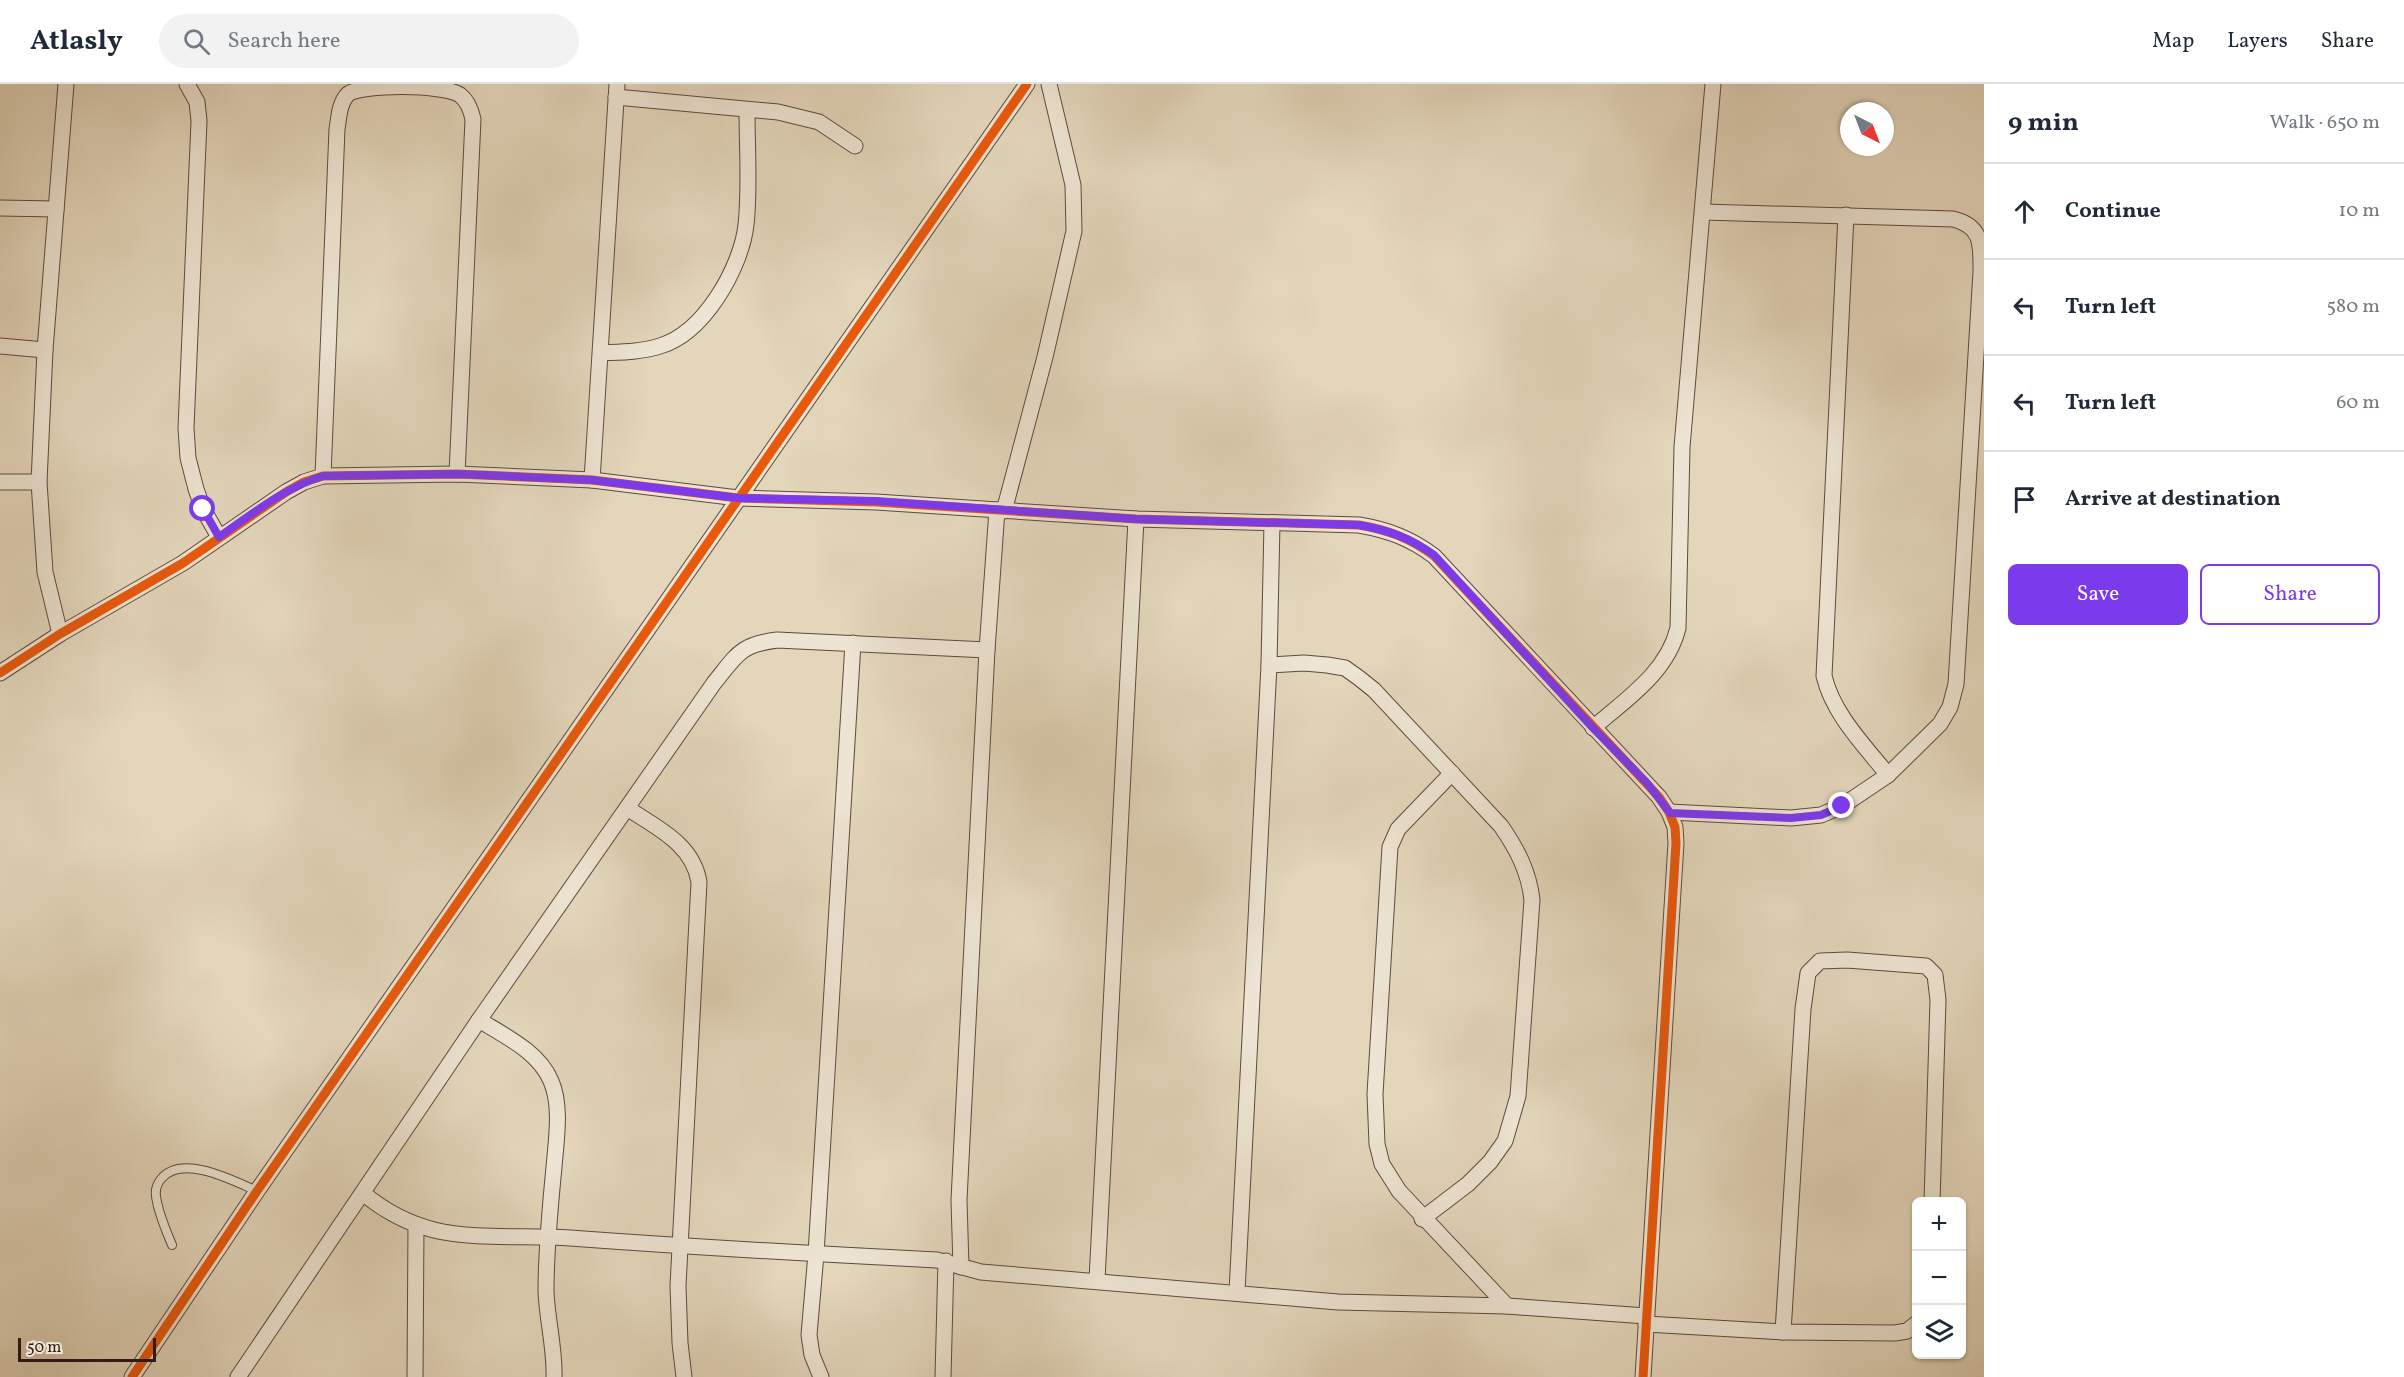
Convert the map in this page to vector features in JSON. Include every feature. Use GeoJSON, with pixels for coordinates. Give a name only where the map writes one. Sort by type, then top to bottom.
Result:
{"type":"FeatureCollection","features":[{"type":"Feature","properties":{"kind":"street"},"geometry":{"type":"LineString","coordinates":[[60,634],[45,572],[39,482],[45,350],[66,84]]}},
{"type":"Feature","properties":{"kind":"street"},"geometry":{"type":"LineString","coordinates":[[187,84],[198,102],[199,121],[188,352],[186,428],[188,458],[203,509],[219,537]]}},
{"type":"Feature","properties":{"kind":"street"},"geometry":{"type":"LineString","coordinates":[[132,1377],[257,1191],[1027,84]]}},
{"type":"Feature","properties":{"kind":"street"},"geometry":{"type":"LineString","coordinates":[[961,1267],[960,1188],[987,650],[1000,510],[1065,277],[1074,231],[1073,185],[1048,84]]}},
{"type":"Feature","properties":{"kind":"street"},"geometry":{"type":"LineString","coordinates":[[1593,728],[1664,662],[1674,646],[1677,628],[1682,447],[1713,84]]}},
{"type":"Feature","properties":{"kind":"street"},"geometry":{"type":"LineString","coordinates":[[323,476],[337,129],[342,103],[348,94],[356,88],[370,85],[416,85],[450,90],[465,100],[473,119],[458,474]]}},
{"type":"Feature","properties":{"kind":"street"},"geometry":{"type":"LineString","coordinates":[[592,480],[616,91],[747,111],[778,112],[819,122],[855,146]]}},
{"type":"Feature","properties":{"kind":"street"},"geometry":{"type":"LineString","coordinates":[[601,352],[652,348],[682,336],[720,294],[732,273],[746,225],[747,111]]}},
{"type":"Feature","properties":{"kind":"street"},"geometry":{"type":"LineString","coordinates":[[0,208],[57,209]]}},
{"type":"Feature","properties":{"kind":"street"},"geometry":{"type":"LineString","coordinates":[[1670,813],[1791,818],[1821,815],[1842,806],[1888,775],[1940,724],[1950,707],[1956,684],[1982,250],[1979,237],[1973,228],[1964,221],[1953,219],[1703,212]]}},
{"type":"Feature","properties":{"kind":"street"},"geometry":{"type":"LineString","coordinates":[[1846,215],[1824,676],[1828,694],[1840,713],[1888,775]]}},
{"type":"Feature","properties":{"kind":"street"},"geometry":{"type":"LineString","coordinates":[[0,346],[45,350]]}},
{"type":"Feature","properties":{"kind":"street"},"geometry":{"type":"LineString","coordinates":[[0,673],[60,634],[183,563],[286,492],[304,482],[323,476],[458,474],[592,480],[738,498],[876,501],[1136,519],[1359,525],[1380,528],[1414,541],[1434,555],[1593,728],[1647,783],[1670,813],[1675,827],[1676,843],[1643,1377]]}},
{"type":"Feature","properties":{"kind":"street"},"geometry":{"type":"LineString","coordinates":[[0,482],[39,482]]}},
{"type":"Feature","properties":{"kind":"street"},"geometry":{"type":"LineString","coordinates":[[1097,1280],[1136,519]]}},
{"type":"Feature","properties":{"kind":"street"},"geometry":{"type":"LineString","coordinates":[[1237,1292],[1269,665],[1272,523]]}},
{"type":"Feature","properties":{"kind":"street"},"geometry":{"type":"LineString","coordinates":[[238,1377],[479,1020],[714,683],[743,650],[755,643],[777,640],[987,650]]}},
{"type":"Feature","properties":{"kind":"street"},"geometry":{"type":"LineString","coordinates":[[821,1377],[812,1355],[809,1335],[816,1254],[853,643]]}},
{"type":"Feature","properties":{"kind":"street"},"geometry":{"type":"LineString","coordinates":[[1269,665],[1304,663],[1345,668],[1374,690],[1501,826],[1513,844],[1530,883],[1532,900],[1518,1096],[1505,1142],[1490,1162],[1467,1184],[1422,1219]]}},
{"type":"Feature","properties":{"kind":"street"},"geometry":{"type":"LineString","coordinates":[[1452,773],[1398,829],[1390,847],[1375,1128],[1382,1164],[1399,1191],[1422,1219],[1507,1306]]}},
{"type":"Feature","properties":{"kind":"street"},"geometry":{"type":"LineString","coordinates":[[627,808],[686,850],[693,861],[699,882],[678,1286],[684,1377]]}},
{"type":"Feature","properties":{"kind":"street"},"geometry":{"type":"LineString","coordinates":[[1783,1332],[1803,1010],[1808,973],[1820,961],[1847,960],[1926,966],[1935,975],[1938,1000],[1932,1197]]}},
{"type":"Feature","properties":{"kind":"street"},"geometry":{"type":"LineString","coordinates":[[479,1020],[526,1050],[542,1065],[552,1082],[556,1105],[556,1135],[546,1291],[553,1346],[554,1377]]}},
{"type":"Feature","properties":{"kind":"street"},"geometry":{"type":"LineString","coordinates":[[363,1193],[380,1207],[416,1225],[437,1231],[468,1234],[548,1236],[946,1261],[981,1272],[1349,1303],[1507,1306],[1783,1332],[1895,1333],[1907,1331],[1912,1327]]}},
{"type":"Feature","properties":{"kind":"street"},"geometry":{"type":"LineString","coordinates":[[415,1377],[416,1225]]}},
{"type":"Feature","properties":{"kind":"street"},"geometry":{"type":"LineString","coordinates":[[943,1377],[946,1261]]}},
{"type":"Feature","properties":{"kind":"lane"},"geometry":{"type":"LineString","coordinates":[[172,1245],[156,1196],[157,1186],[164,1176],[183,1169],[214,1173],[257,1191]]}},
{"type":"Feature","properties":{"kind":"cycle path"},"geometry":{"type":"LineString","coordinates":[[132,1377],[257,1191],[1027,84]]}},
{"type":"Feature","properties":{"kind":"cycle path"},"geometry":{"type":"LineString","coordinates":[[0,673],[60,634],[183,563],[286,492],[304,482],[323,476],[457,474],[592,480],[738,498],[876,502],[1136,519],[1359,525],[1380,529],[1398,536],[1434,556],[1659,797],[1675,827],[1676,843],[1643,1377]]}},
{"type":"Feature","properties":{"kind":"route"},"geometry":{"type":"LineString","coordinates":[[203,509],[219,537],[286,492],[304,482],[323,476],[458,474],[592,480],[738,498],[876,501],[1136,519],[1359,525],[1380,528],[1414,541],[1434,555],[1593,728],[1647,783],[1670,813],[1791,818],[1821,815],[1842,806]]}}]}
